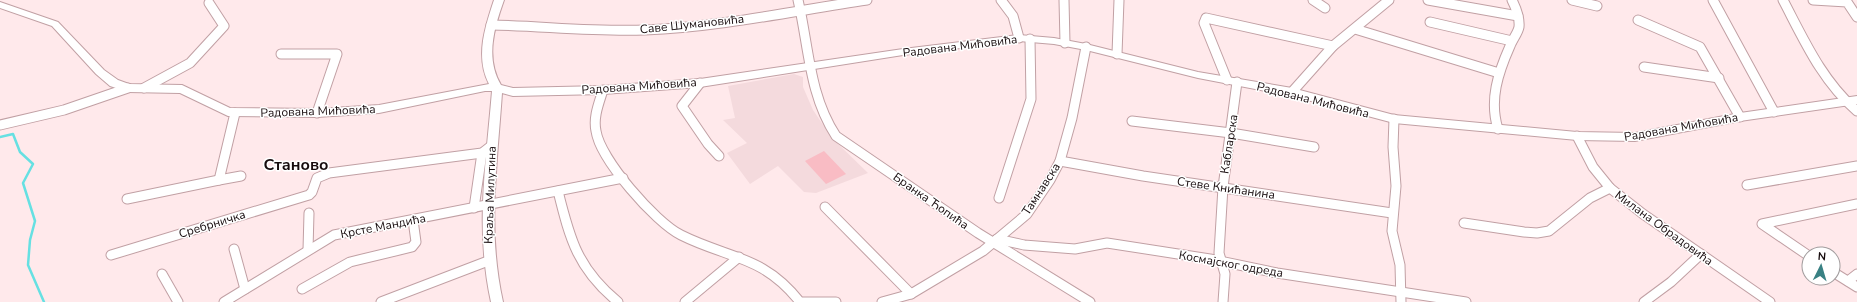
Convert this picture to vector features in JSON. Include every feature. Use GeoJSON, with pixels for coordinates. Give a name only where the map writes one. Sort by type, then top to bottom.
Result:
{"type":"FeatureCollection","features":[{"type":"Feature","properties":{"kind":"street"},"geometry":{"type":"LineString","coordinates":[[497,88],[489,77],[487,48],[491,25],[500,0]]}},
{"type":"Feature","properties":{"kind":"street","name":"Бранка Ћопића"},"geometry":{"type":"LineString","coordinates":[[798,0],[813,85],[826,121],[836,136],[1090,302]]}},
{"type":"Feature","properties":{"kind":"street","name":"Саве Шумановића"},"geometry":{"type":"LineString","coordinates":[[491,25],[619,31],[666,29],[801,11],[867,0]]}},
{"type":"Feature","properties":{"kind":"street"},"geometry":{"type":"LineString","coordinates":[[999,198],[1031,100],[1024,39],[1013,16],[1001,0]]}},
{"type":"Feature","properties":{"kind":"street"},"geometry":{"type":"LineString","coordinates":[[1064,0],[1065,43]]}},
{"type":"Feature","properties":{"kind":"street"},"geometry":{"type":"LineString","coordinates":[[1116,54],[1119,0]]}},
{"type":"Feature","properties":{"kind":"street"},"geometry":{"type":"LineString","coordinates":[[1313,0],[1325,8]]}},
{"type":"Feature","properties":{"kind":"street"},"geometry":{"type":"LineString","coordinates":[[1292,92],[1333,46],[1389,0]]}},
{"type":"Feature","properties":{"kind":"street"},"geometry":{"type":"LineString","coordinates":[[1428,0],[1518,16]]}},
{"type":"Feature","properties":{"kind":"street"},"geometry":{"type":"LineString","coordinates":[[1498,129],[1495,120],[1494,107],[1499,73],[1512,41],[1517,34],[1518,16],[1512,0]]}},
{"type":"Feature","properties":{"kind":"street"},"geometry":{"type":"LineString","coordinates":[[1572,0],[1597,6]]}},
{"type":"Feature","properties":{"kind":"street"},"geometry":{"type":"LineString","coordinates":[[1713,0],[1774,112]]}},
{"type":"Feature","properties":{"kind":"street"},"geometry":{"type":"LineString","coordinates":[[1783,0],[1826,79],[1852,101],[1857,111]]}},
{"type":"Feature","properties":{"kind":"street"},"geometry":{"type":"LineString","coordinates":[[1813,0],[1846,2],[1857,17]]}},
{"type":"Feature","properties":{"kind":"street","name":"Радована Мићовића"},"geometry":{"type":"LineString","coordinates":[[144,88],[190,63],[224,26],[209,3]]}},
{"type":"Feature","properties":{"kind":"street","name":"Радована Мићовића"},"geometry":{"type":"LineString","coordinates":[[0,5],[55,24],[62,29],[108,79],[128,88],[182,89],[200,96],[224,111],[235,113],[317,113],[379,109],[478,88],[497,88],[512,92],[603,90],[700,83],[903,52],[1024,39],[1065,43],[1086,47],[1232,81],[1292,92],[1394,119],[1577,136],[1636,137],[1740,117],[1852,101]]}},
{"type":"Feature","properties":{"kind":"street"},"geometry":{"type":"LineString","coordinates":[[1232,81],[1204,23],[1206,18],[1333,46]]}},
{"type":"Feature","properties":{"kind":"street"},"geometry":{"type":"LineString","coordinates":[[1638,20],[1700,47],[1740,117]]}},
{"type":"Feature","properties":{"kind":"street"},"geometry":{"type":"LineString","coordinates":[[1430,22],[1512,41]]}},
{"type":"Feature","properties":{"kind":"street"},"geometry":{"type":"LineString","coordinates":[[1354,29],[1499,73]]}},
{"type":"Feature","properties":{"kind":"street","name":"Тамнавска"},"geometry":{"type":"LineString","coordinates":[[882,302],[910,294],[995,241],[1027,214],[1050,180],[1060,161],[1072,118],[1086,47]]}},
{"type":"Feature","properties":{"kind":"street"},"geometry":{"type":"LineString","coordinates":[[281,54],[337,54],[317,113]]}},
{"type":"Feature","properties":{"kind":"street"},"geometry":{"type":"LineString","coordinates":[[1644,67],[1719,78]]}},
{"type":"Feature","properties":{"kind":"street","name":"Кабларска"},"geometry":{"type":"LineString","coordinates":[[1223,302],[1225,274],[1219,253],[1222,229],[1223,186],[1227,151],[1231,133],[1232,81]]}},
{"type":"Feature","properties":{"kind":"street"},"geometry":{"type":"LineString","coordinates":[[700,83],[694,92],[684,101],[682,106],[708,144],[719,156]]}},
{"type":"Feature","properties":{"kind":"street"},"geometry":{"type":"LineString","coordinates":[[0,125],[64,110],[128,88]]}},
{"type":"Feature","properties":{"kind":"street","name":"Краља Милутина"},"geometry":{"type":"LineString","coordinates":[[497,88],[494,129],[486,150],[488,261],[490,277],[498,302]]}},
{"type":"Feature","properties":{"kind":"street"},"geometry":{"type":"LineString","coordinates":[[603,90],[595,112],[594,121],[596,136],[601,147],[623,178],[667,226],[685,236],[756,264],[787,285],[800,302],[836,302]]}},
{"type":"Feature","properties":{"kind":"street"},"geometry":{"type":"LineString","coordinates":[[219,180],[235,113]]}},
{"type":"Feature","properties":{"kind":"street"},"geometry":{"type":"LineString","coordinates":[[1394,119],[1393,147],[1396,186],[1395,203],[1392,212],[1393,240],[1400,265],[1401,302]]}},
{"type":"Feature","properties":{"kind":"street"},"geometry":{"type":"LineString","coordinates":[[1132,121],[1231,133],[1314,147]]}},
{"type":"Feature","properties":{"kind":"street","name":"Милана Обрадовића"},"geometry":{"type":"LineString","coordinates":[[1577,136],[1593,167],[1610,188],[1625,201],[1770,302]]}},
{"type":"Feature","properties":{"kind":"street"},"geometry":{"type":"LineString","coordinates":[[474,208],[486,150]]}},
{"type":"Feature","properties":{"kind":"street","name":"Сребрничка"},"geometry":{"type":"LineString","coordinates":[[111,255],[309,195],[312,192],[315,180],[320,176],[329,173],[486,150]]}},
{"type":"Feature","properties":{"kind":"street","name":"Стеве Книћанина"},"geometry":{"type":"LineString","coordinates":[[1060,161],[1135,176],[1223,186],[1392,212]]}},
{"type":"Feature","properties":{"kind":"street"},"geometry":{"type":"LineString","coordinates":[[1747,185],[1857,166]]}},
{"type":"Feature","properties":{"kind":"street"},"geometry":{"type":"LineString","coordinates":[[127,199],[241,176]]}},
{"type":"Feature","properties":{"kind":"street","name":"Крсте Мандића"},"geometry":{"type":"LineString","coordinates":[[224,302],[334,235],[623,178]]}},
{"type":"Feature","properties":{"kind":"street"},"geometry":{"type":"LineString","coordinates":[[1464,223],[1524,232],[1537,233],[1549,231],[1590,198],[1610,188]]}},
{"type":"Feature","properties":{"kind":"street"},"geometry":{"type":"LineString","coordinates":[[558,191],[568,233],[577,256],[591,279],[618,302]]}},
{"type":"Feature","properties":{"kind":"street"},"geometry":{"type":"LineString","coordinates":[[1801,251],[1762,224],[1857,204]]}},
{"type":"Feature","properties":{"kind":"street"},"geometry":{"type":"LineString","coordinates":[[825,207],[910,294]]}},
{"type":"Feature","properties":{"kind":"street"},"geometry":{"type":"LineString","coordinates":[[308,250],[309,213]]}},
{"type":"Feature","properties":{"kind":"street"},"geometry":{"type":"LineString","coordinates":[[302,289],[350,262],[412,247],[416,242],[413,220]]}},
{"type":"Feature","properties":{"kind":"street","name":"Космајског одреда"},"geometry":{"type":"LineString","coordinates":[[995,241],[1075,249],[1107,243],[1221,261],[1277,273],[1466,302]]}},
{"type":"Feature","properties":{"kind":"street"},"geometry":{"type":"LineString","coordinates":[[234,249],[244,289]]}},
{"type":"Feature","properties":{"kind":"street"},"geometry":{"type":"LineString","coordinates":[[1644,302],[1671,282],[1701,254]]}},
{"type":"Feature","properties":{"kind":"street"},"geometry":{"type":"LineString","coordinates":[[685,302],[739,257]]}},
{"type":"Feature","properties":{"kind":"street"},"geometry":{"type":"LineString","coordinates":[[381,302],[488,261]]}},
{"type":"Feature","properties":{"kind":"street"},"geometry":{"type":"LineString","coordinates":[[162,274],[178,302]]}},
{"type":"Feature","properties":{"kind":"street"},"geometry":{"type":"LineString","coordinates":[[1848,281],[1857,274]]}},
{"type":"Feature","properties":{"kind":"street"},"geometry":{"type":"LineString","coordinates":[[1841,277],[1857,287]]}},
{"type":"Feature","properties":{"kind":"shaded area"},"geometry":{"type":"Polygon","coordinates":[[[794,74],[803,77],[803,87],[813,110],[832,138],[868,173],[816,193],[804,192],[778,166],[750,184],[727,153],[747,143],[723,120],[735,118],[728,86],[794,74]]]}},
{"type":"Feature","properties":{"kind":"shaded area"},"geometry":{"type":"Polygon","coordinates":[[[824,151],[846,174],[826,184],[805,161],[824,151]]]}},
{"type":"Feature","properties":{"kind":"waterway"},"geometry":{"type":"LineString","coordinates":[[0,137],[13,134],[20,152],[33,164],[23,183],[35,221],[30,240],[28,265],[44,302]]}},
{"type":"Feature","properties":{"kind":"district","name":"Станово"},"geometry":{"type":"Point","coordinates":[296,165]}}]}
